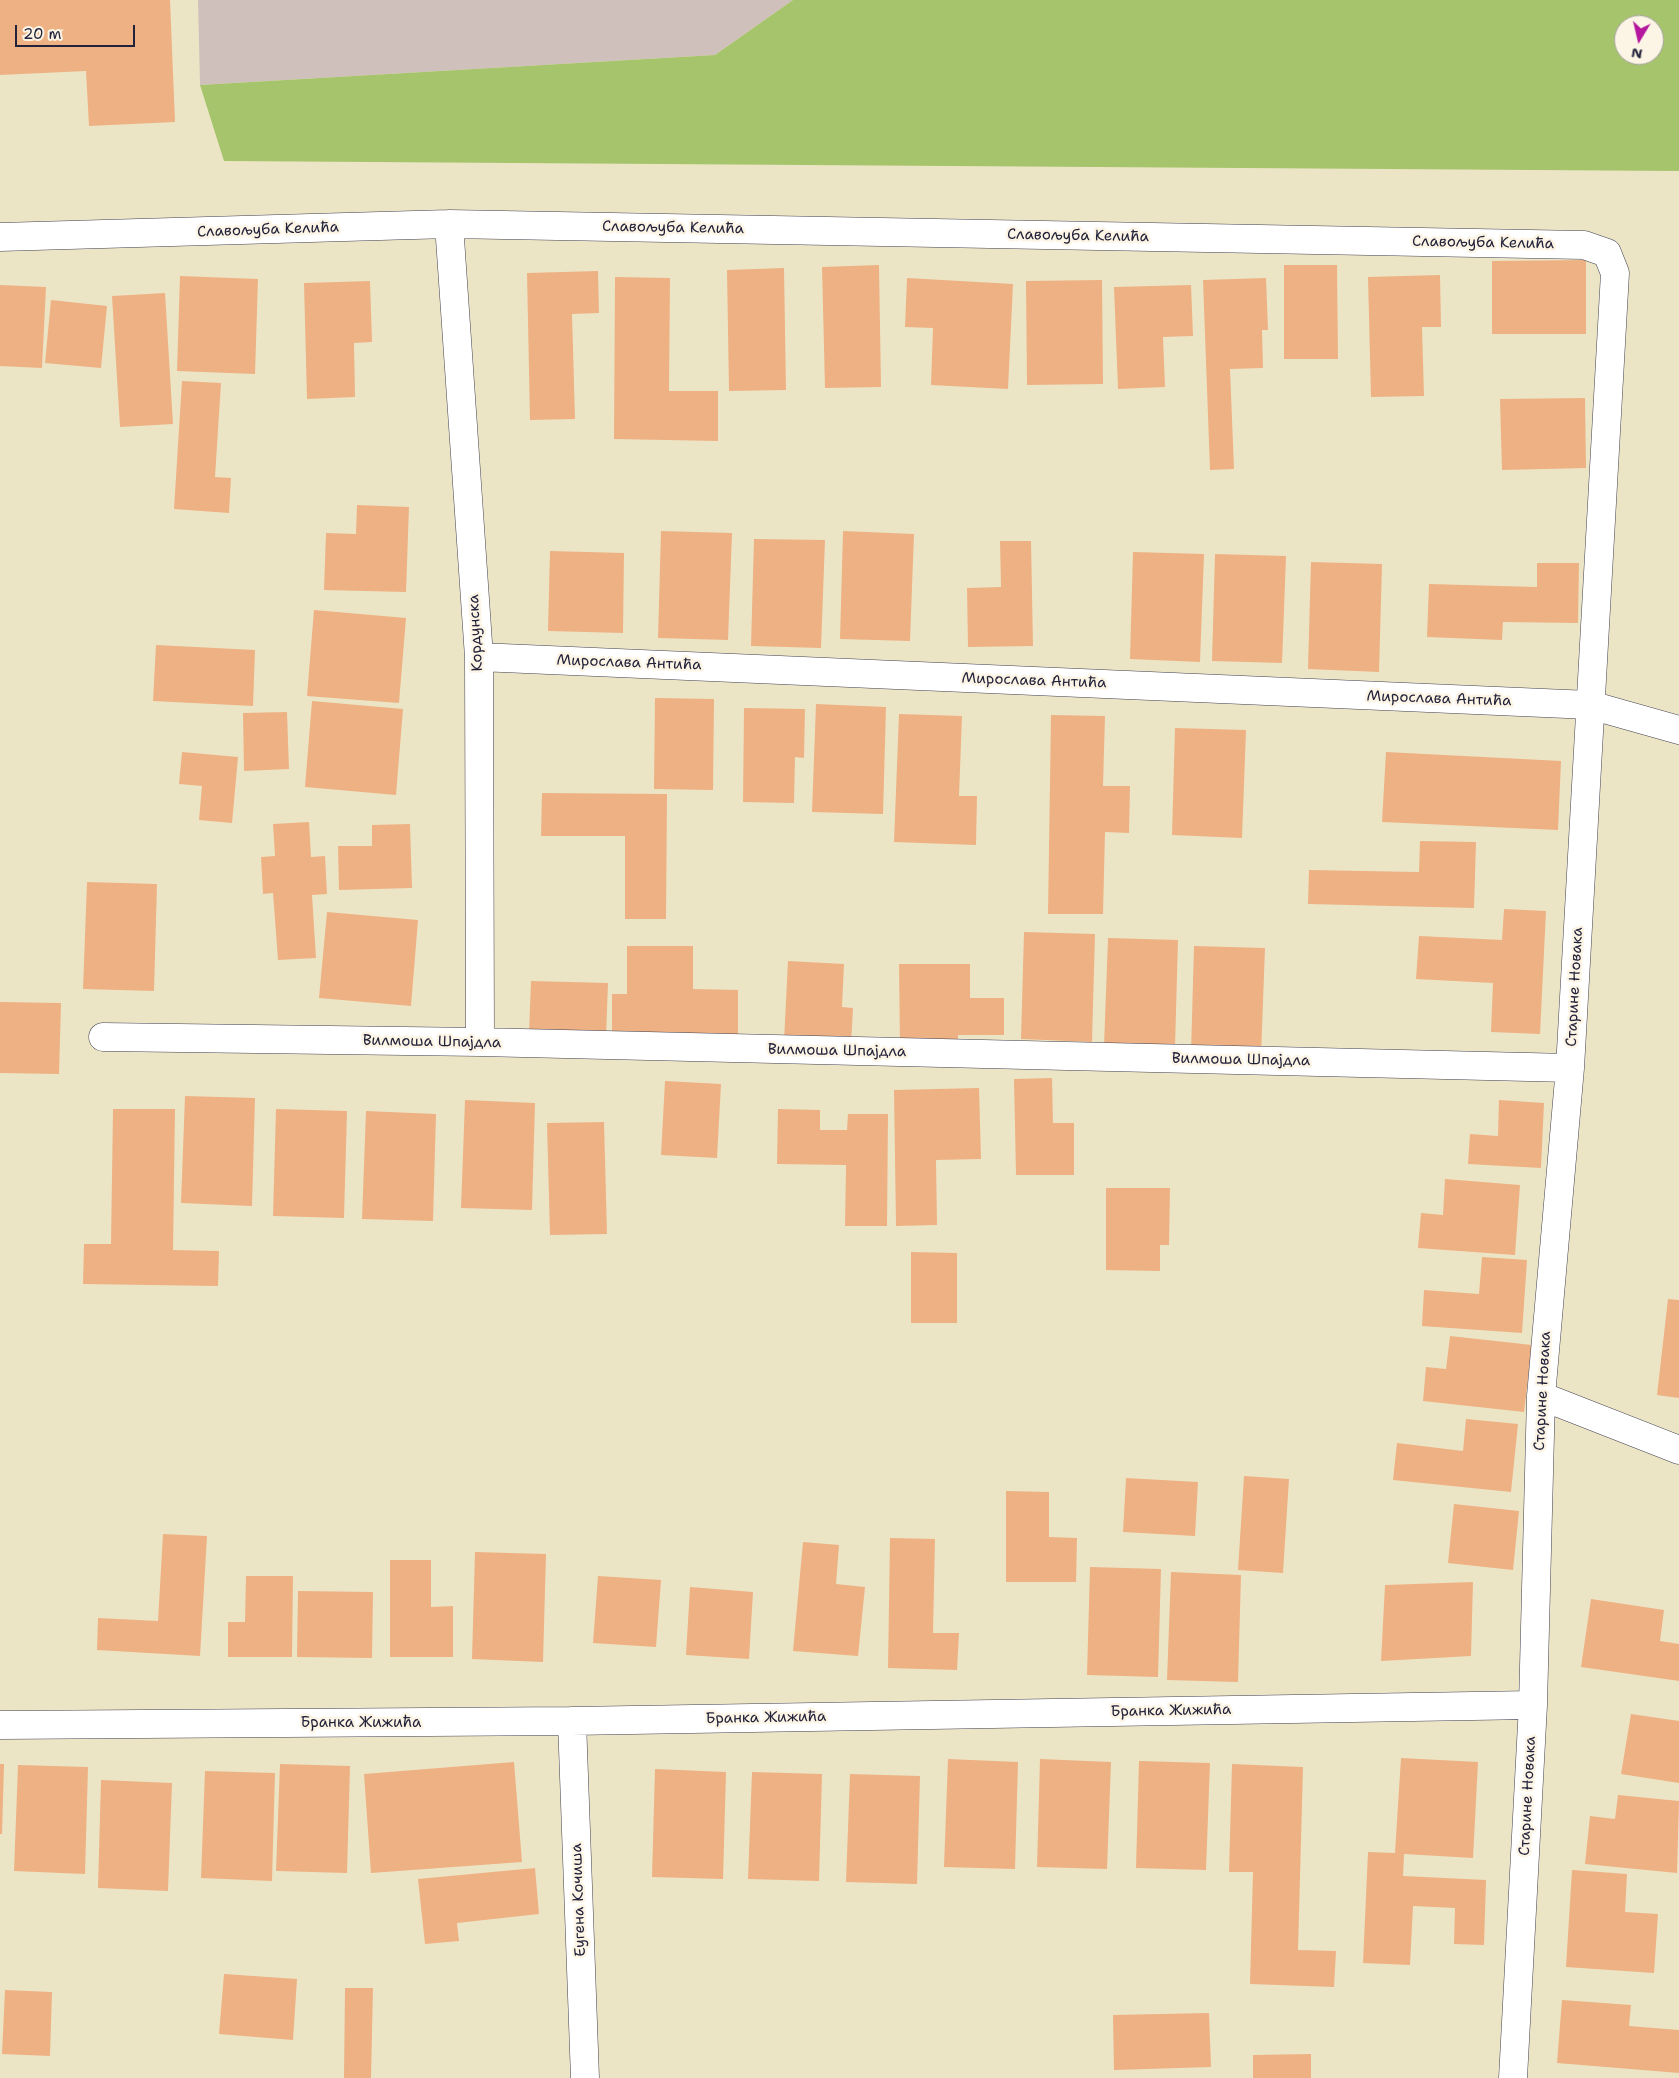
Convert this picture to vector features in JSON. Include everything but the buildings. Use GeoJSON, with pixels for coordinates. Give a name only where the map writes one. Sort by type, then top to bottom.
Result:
{"type":"FeatureCollection","features":[{"type":"Feature","properties":{"kind":"street","name":"Славољуба Келића"},"geometry":{"type":"LineString","coordinates":[[0,237],[449,224],[1584,245],[1607,253],[1615,273],[1590,705]]}},
{"type":"Feature","properties":{"kind":"street","name":"Кордунска"},"geometry":{"type":"LineString","coordinates":[[449,224],[478,657],[480,1042]]}},
{"type":"Feature","properties":{"kind":"street","name":"Мирослава Антића"},"geometry":{"type":"LineString","coordinates":[[478,657],[1590,705]]}},
{"type":"Feature","properties":{"kind":"street"},"geometry":{"type":"LineString","coordinates":[[1590,705],[1679,730]]}},
{"type":"Feature","properties":{"kind":"street","name":"Старине Новака"},"geometry":{"type":"LineString","coordinates":[[1513,2078],[1533,1705],[1541,1396],[1570,1068],[1590,705]]}},
{"type":"Feature","properties":{"kind":"street","name":"Вилмоша Шпајдла"},"geometry":{"type":"LineString","coordinates":[[103,1037],[480,1042],[1570,1068]]}},
{"type":"Feature","properties":{"kind":"street"},"geometry":{"type":"LineString","coordinates":[[1541,1396],[1679,1450]]}},
{"type":"Feature","properties":{"kind":"street","name":"Бранка Жижића"},"geometry":{"type":"LineString","coordinates":[[0,1725],[572,1721],[1533,1705]]}},
{"type":"Feature","properties":{"kind":"street","name":"Еугена Кочиша"},"geometry":{"type":"LineString","coordinates":[[572,1721],[585,2078]]}},
{"type":"Feature","properties":{"kind":"shaded area"},"geometry":{"type":"Polygon","coordinates":[[[198,0],[793,0],[715,55],[200,85],[198,0]]]}},
{"type":"Feature","properties":{"kind":"green space"},"geometry":{"type":"Polygon","coordinates":[[[793,0],[1679,0],[1679,171],[224,161],[200,85],[715,55],[793,0]]]}}]}
